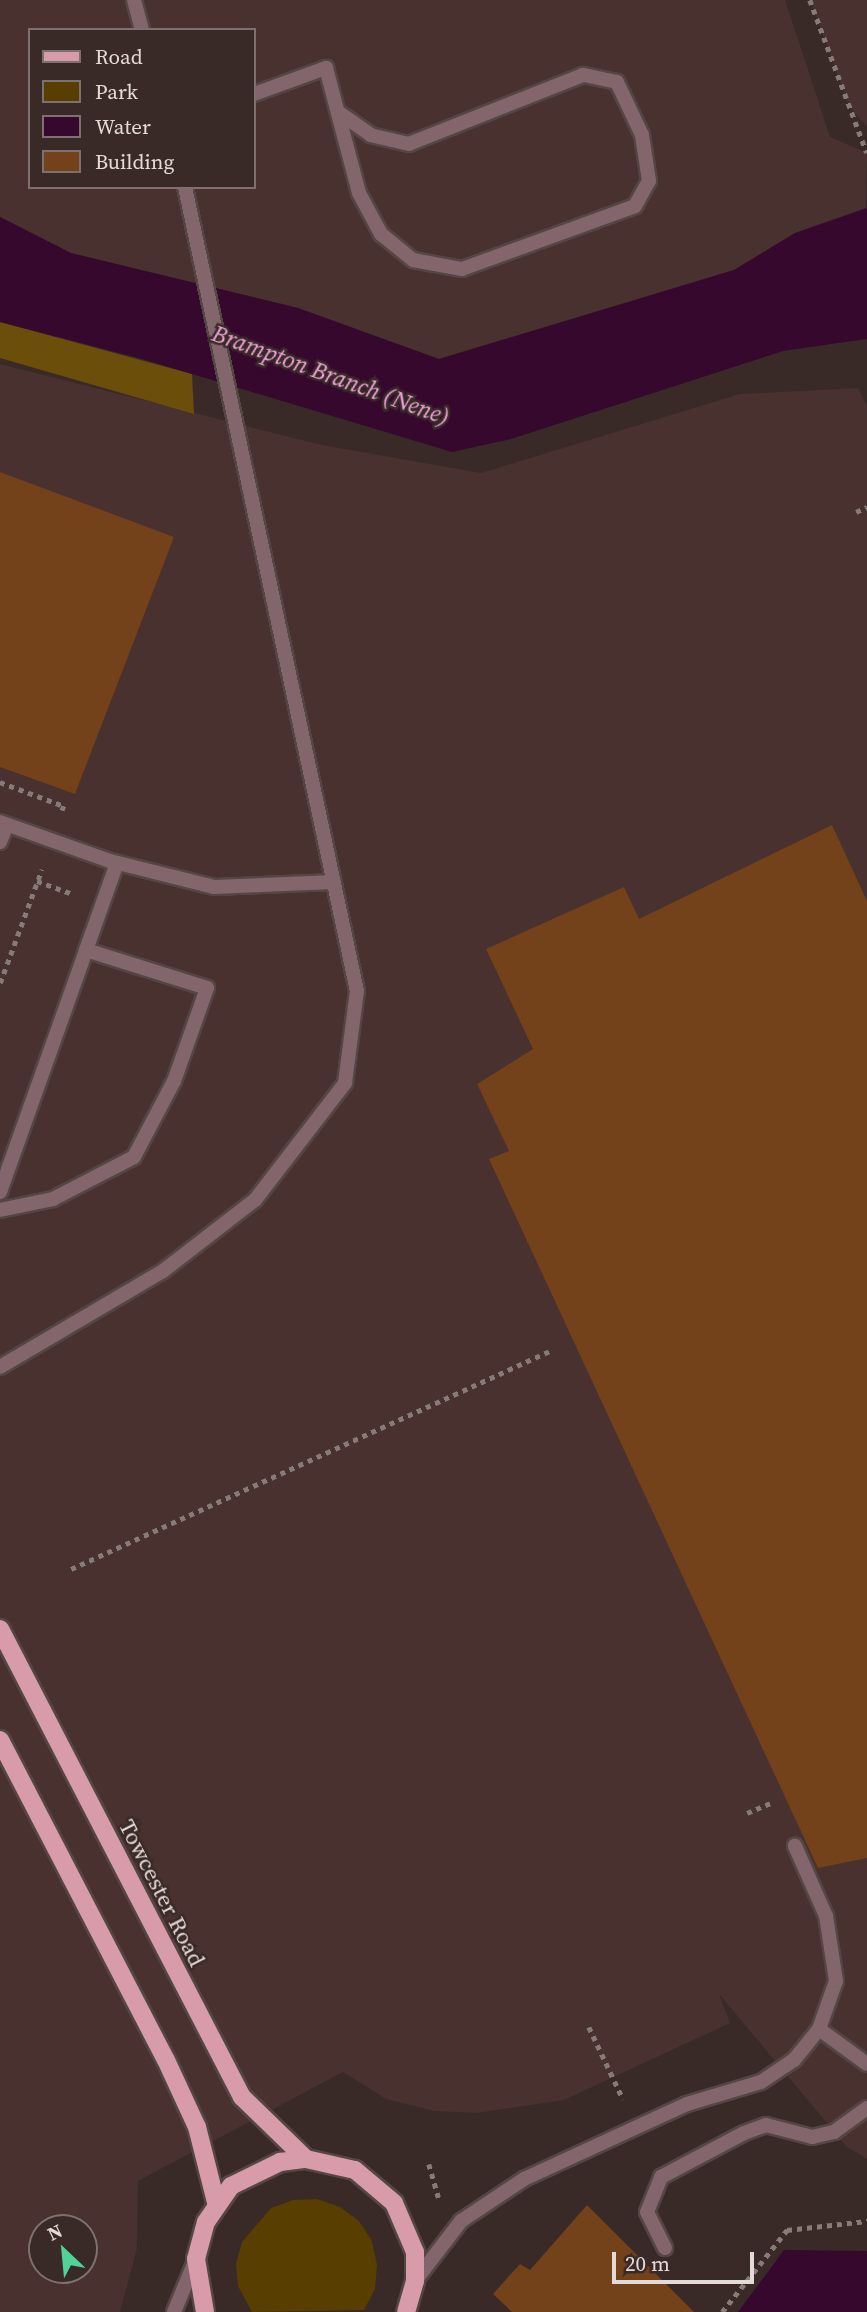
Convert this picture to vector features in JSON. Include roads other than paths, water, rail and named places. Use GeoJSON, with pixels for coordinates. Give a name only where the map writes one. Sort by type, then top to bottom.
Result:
{"type":"FeatureCollection","features":[{"type":"Feature","properties":{"kind":"main road","name":"Towcester Road"},"geometry":{"type":"LineString","coordinates":[[0,1629],[242,2097],[306,2159]]}},
{"type":"Feature","properties":{"kind":"main road"},"geometry":{"type":"LineString","coordinates":[[0,1740],[166,2060],[197,2127],[217,2206]]}},
{"type":"Feature","properties":{"kind":"main road"},"geometry":{"type":"LineString","coordinates":[[205,2312],[196,2259],[206,2222],[231,2186],[280,2162],[306,2159],[355,2171],[394,2203],[415,2252],[415,2281],[406,2312]]}},
{"type":"Feature","properties":{"kind":"street"},"geometry":{"type":"LineString","coordinates":[[134,0],[141,28]]}},
{"type":"Feature","properties":{"kind":"street"},"geometry":{"type":"LineString","coordinates":[[256,93],[326,68],[359,193],[381,234],[413,260],[462,269],[635,206],[649,181],[642,135],[617,82],[583,75],[409,144],[372,135],[340,113]]}},
{"type":"Feature","properties":{"kind":"street"},"geometry":{"type":"LineString","coordinates":[[0,1367],[163,1271],[255,1200],[345,1083],[357,991],[238,422],[185,189]]}},
{"type":"Feature","properties":{"kind":"street"},"geometry":{"type":"LineString","coordinates":[[0,842],[4,823],[117,863],[214,887],[334,882]]}},
{"type":"Feature","properties":{"kind":"street"},"geometry":{"type":"LineString","coordinates":[[0,1192],[117,863]]}},
{"type":"Feature","properties":{"kind":"street"},"geometry":{"type":"LineString","coordinates":[[0,1210],[53,1199],[134,1157],[174,1081],[207,988],[86,950]]}},
{"type":"Feature","properties":{"kind":"street"},"geometry":{"type":"LineString","coordinates":[[415,2281],[461,2221],[524,2179],[687,2104],[761,2082],[794,2060],[819,2029],[836,1981],[826,1916],[795,1846]]}},
{"type":"Feature","properties":{"kind":"street"},"geometry":{"type":"LineString","coordinates":[[819,2029],[867,2064]]}},
{"type":"Feature","properties":{"kind":"street"},"geometry":{"type":"LineString","coordinates":[[665,2248],[647,2212],[661,2177],[766,2125],[812,2137],[834,2132],[867,2108]]}},
{"type":"Feature","properties":{"kind":"street"},"geometry":{"type":"LineString","coordinates":[[174,2312],[196,2259]]}},
{"type":"Feature","properties":{"kind":"water","name":"Brampton Branch (Nene)"},"geometry":{"type":"Polygon","coordinates":[[[867,208],[867,339],[783,351],[511,439],[452,452],[142,359],[0,322],[0,217],[71,253],[298,308],[439,359],[734,270],[795,233],[867,208]]]}},
{"type":"Feature","properties":{"kind":"water"},"geometry":{"type":"Polygon","coordinates":[[[784,2250],[867,2251],[867,2312],[738,2312],[784,2250]]]}}]}
